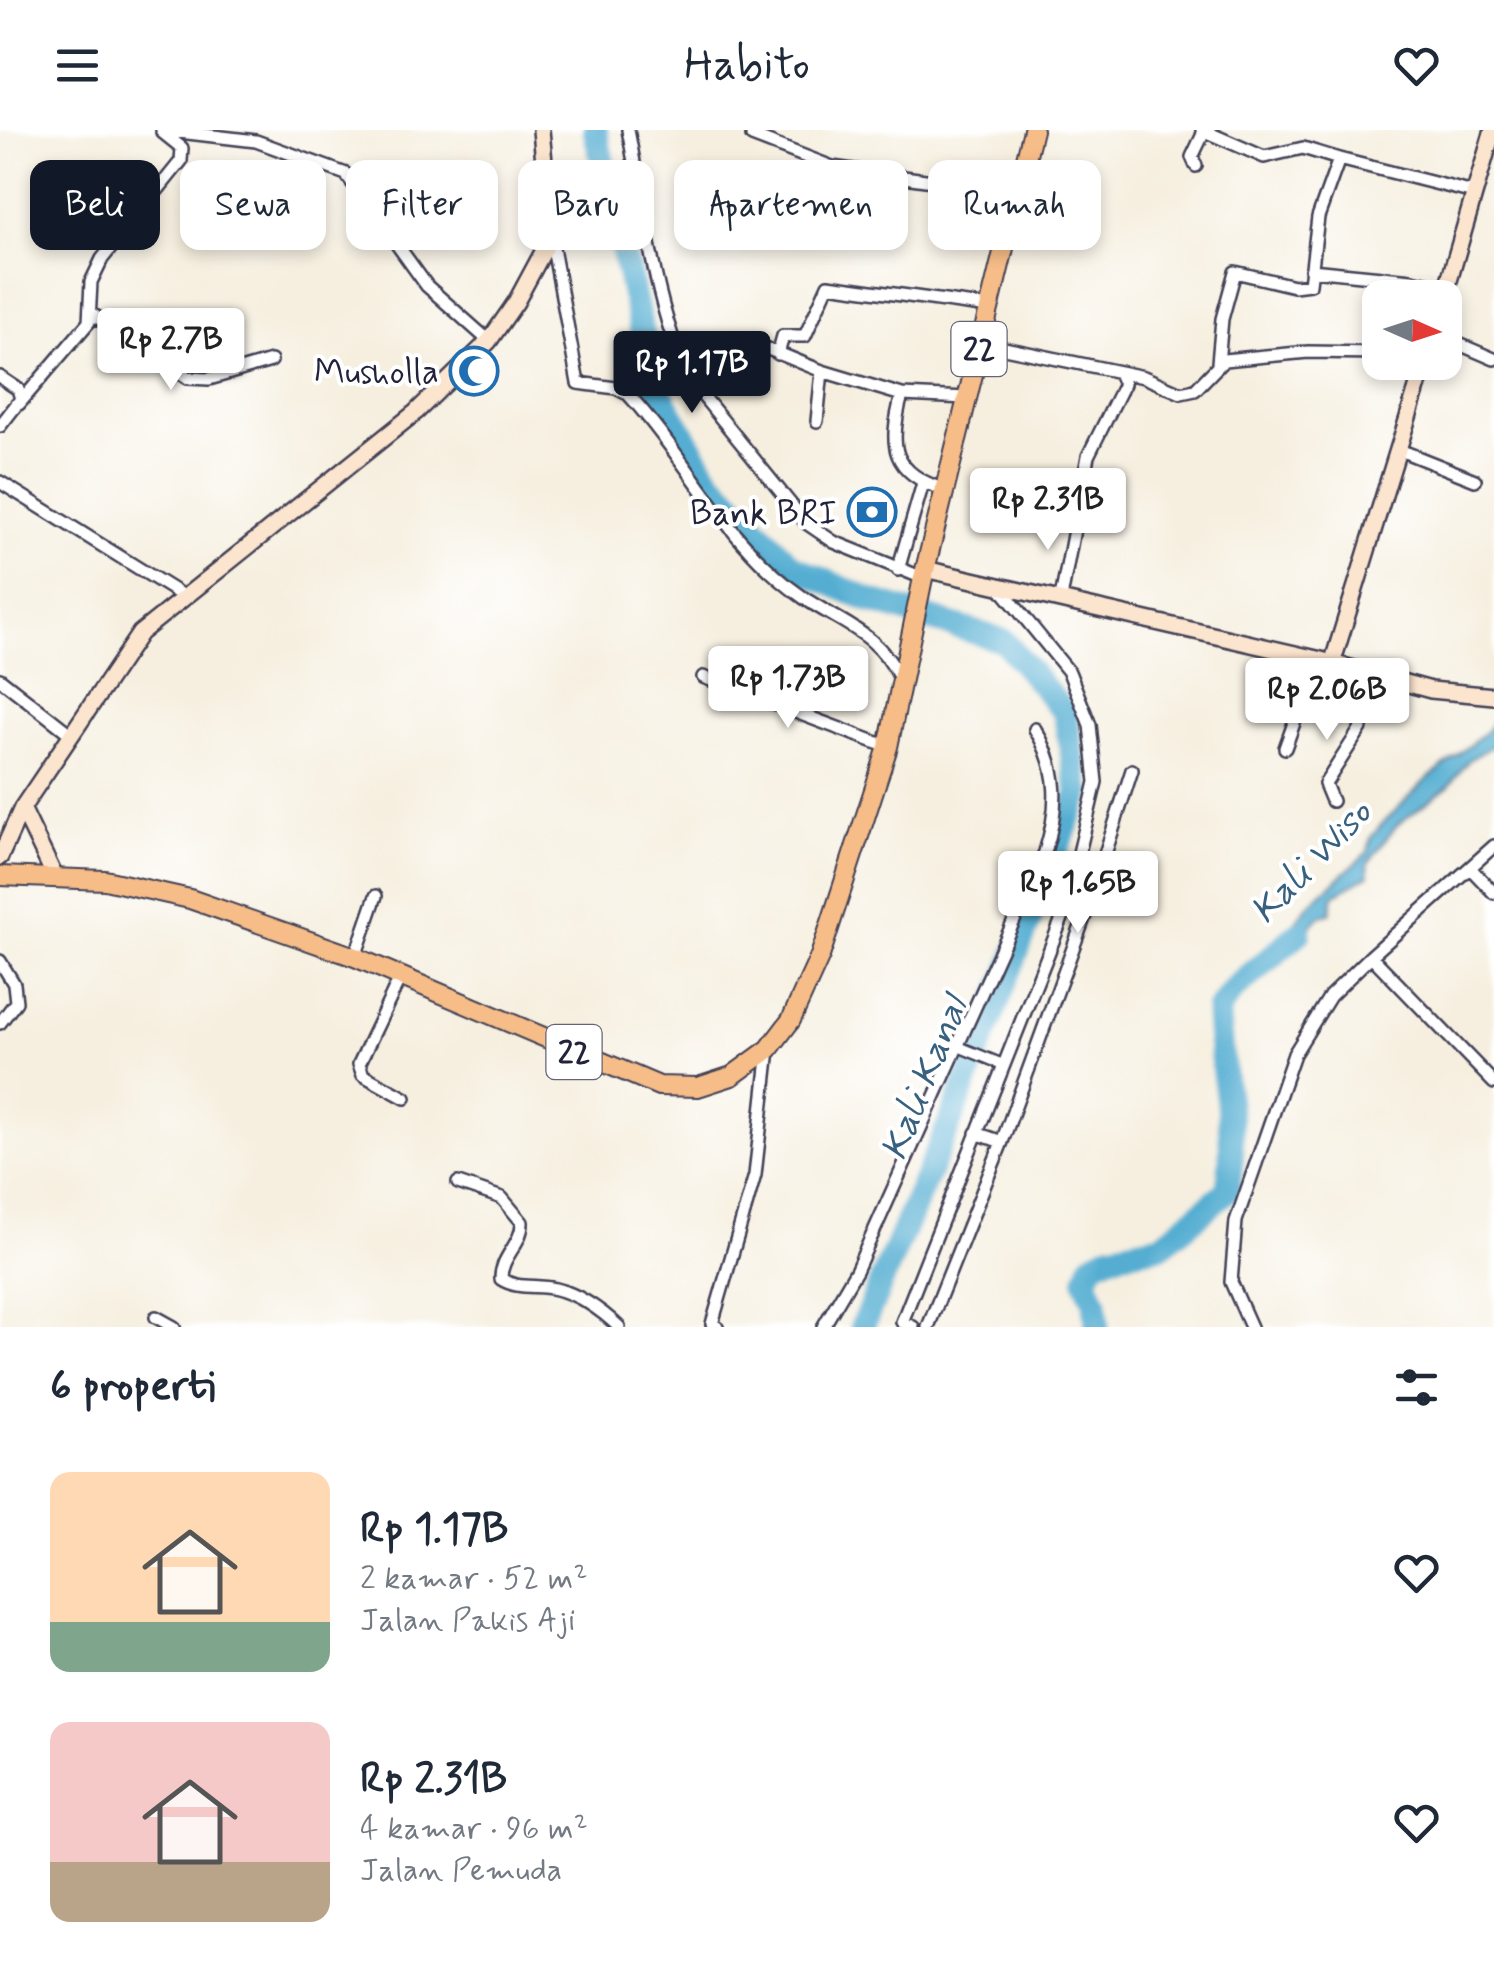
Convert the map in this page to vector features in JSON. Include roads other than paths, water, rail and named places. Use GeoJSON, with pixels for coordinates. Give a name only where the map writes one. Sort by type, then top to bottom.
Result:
{"type":"FeatureCollection","features":[{"type":"Feature","properties":{"kind":"highway","name":"22"},"geometry":{"type":"LineString","coordinates":[[1027,160],[1034,130]]}},
{"type":"Feature","properties":{"kind":"highway","name":"22"},"geometry":{"type":"LineString","coordinates":[[0,876],[54,875],[105,880],[190,899],[355,956],[659,1086],[698,1087],[732,1076],[769,1049],[791,1020],[820,956],[888,747],[923,579],[1004,250]]}},
{"type":"Feature","properties":{"kind":"main road"},"geometry":{"type":"LineString","coordinates":[[542,130],[545,160]]}},
{"type":"Feature","properties":{"kind":"main road"},"geometry":{"type":"LineString","coordinates":[[1449,280],[1493,130]]}},
{"type":"Feature","properties":{"kind":"main road"},"geometry":{"type":"LineString","coordinates":[[0,857],[22,808],[140,633],[416,412],[489,341],[544,250]]}},
{"type":"Feature","properties":{"kind":"main road"},"geometry":{"type":"LineString","coordinates":[[1324,661],[1419,380]]}},
{"type":"Feature","properties":{"kind":"main road"},"geometry":{"type":"LineString","coordinates":[[923,579],[994,581],[1431,690],[1494,696]]}},
{"type":"Feature","properties":{"kind":"main road"},"geometry":{"type":"LineString","coordinates":[[22,808],[32,836],[54,875]]}},
{"type":"Feature","properties":{"kind":"street"},"geometry":{"type":"LineString","coordinates":[[0,426],[92,314],[92,282],[102,259],[182,162],[182,148],[160,130]]}},
{"type":"Feature","properties":{"kind":"street"},"geometry":{"type":"LineString","coordinates":[[160,130],[256,140],[346,174],[427,286],[489,341]]}},
{"type":"Feature","properties":{"kind":"street"},"geometry":{"type":"LineString","coordinates":[[628,130],[678,348],[694,385],[806,523],[834,542],[923,579]]}},
{"type":"Feature","properties":{"kind":"street"},"geometry":{"type":"LineString","coordinates":[[1196,166],[1192,157],[1204,130],[1264,157],[1303,148],[1474,192]]}},
{"type":"Feature","properties":{"kind":"street"},"geometry":{"type":"LineString","coordinates":[[752,136],[832,167],[928,180]]}},
{"type":"Feature","properties":{"kind":"street"},"geometry":{"type":"LineString","coordinates":[[1218,363],[1222,319],[1234,272],[1308,286],[1318,217],[1339,159]]}},
{"type":"Feature","properties":{"kind":"street"},"geometry":{"type":"LineString","coordinates":[[554,250],[578,383],[616,388],[628,394],[727,526],[801,596],[875,640],[902,672]]}},
{"type":"Feature","properties":{"kind":"street"},"geometry":{"type":"LineString","coordinates":[[1312,270],[1412,280]]}},
{"type":"Feature","properties":{"kind":"street"},"geometry":{"type":"LineString","coordinates":[[778,354],[784,336],[805,336],[828,285],[988,307]]}},
{"type":"Feature","properties":{"kind":"street"},"geometry":{"type":"LineString","coordinates":[[92,314],[188,378],[209,379],[271,361]]}},
{"type":"Feature","properties":{"kind":"street"},"geometry":{"type":"LineString","coordinates":[[678,348],[738,338],[822,371],[902,395],[967,398]]}},
{"type":"Feature","properties":{"kind":"street"},"geometry":{"type":"LineString","coordinates":[[980,343],[1119,373],[1188,393],[1218,363],[1308,352],[1362,354]]}},
{"type":"Feature","properties":{"kind":"street"},"geometry":{"type":"LineString","coordinates":[[1462,346],[1494,360]]}},
{"type":"Feature","properties":{"kind":"street"},"geometry":{"type":"LineString","coordinates":[[817,421],[822,371]]}},
{"type":"Feature","properties":{"kind":"street"},"geometry":{"type":"LineString","coordinates":[[1061,598],[1085,470],[1124,384],[1119,373]]}},
{"type":"Feature","properties":{"kind":"street"},"geometry":{"type":"LineString","coordinates":[[0,377],[18,389],[18,404]]}},
{"type":"Feature","properties":{"kind":"street"},"geometry":{"type":"LineString","coordinates":[[902,395],[895,422],[896,452],[908,472],[923,483],[945,490]]}},
{"type":"Feature","properties":{"kind":"street"},"geometry":{"type":"LineString","coordinates":[[1397,449],[1475,480]]}},
{"type":"Feature","properties":{"kind":"street"},"geometry":{"type":"LineString","coordinates":[[0,482],[183,596]]}},
{"type":"Feature","properties":{"kind":"street"},"geometry":{"type":"LineString","coordinates":[[898,570],[923,483]]}},
{"type":"Feature","properties":{"kind":"street"},"geometry":{"type":"LineString","coordinates":[[906,1326],[1080,863],[1093,803],[1096,762],[1090,725],[1069,672],[994,581]]}},
{"type":"Feature","properties":{"kind":"street"},"geometry":{"type":"LineString","coordinates":[[1286,748],[1324,661]]}},
{"type":"Feature","properties":{"kind":"street"},"geometry":{"type":"LineString","coordinates":[[1332,800],[1325,784],[1360,728],[1361,696],[1369,675]]}},
{"type":"Feature","properties":{"kind":"street"},"geometry":{"type":"LineString","coordinates":[[702,677],[888,747]]}},
{"type":"Feature","properties":{"kind":"street"},"geometry":{"type":"LineString","coordinates":[[0,679],[69,734]]}},
{"type":"Feature","properties":{"kind":"street"},"geometry":{"type":"LineString","coordinates":[[823,1327],[856,1271],[1051,832],[1056,796],[1053,765],[1034,729]]}},
{"type":"Feature","properties":{"kind":"street"},"geometry":{"type":"LineString","coordinates":[[928,1327],[1002,1142],[1087,910],[1132,770]]}},
{"type":"Feature","properties":{"kind":"street"},"geometry":{"type":"LineString","coordinates":[[1252,1327],[1231,1282],[1236,1222],[1294,1054],[1330,996],[1418,910],[1472,870],[1494,846]]}},
{"type":"Feature","properties":{"kind":"street"},"geometry":{"type":"LineString","coordinates":[[1472,870],[1494,893]]}},
{"type":"Feature","properties":{"kind":"street"},"geometry":{"type":"LineString","coordinates":[[355,956],[376,896]]}},
{"type":"Feature","properties":{"kind":"street"},"geometry":{"type":"LineString","coordinates":[[1371,956],[1494,1083]]}},
{"type":"Feature","properties":{"kind":"street"},"geometry":{"type":"LineString","coordinates":[[0,962],[14,984],[16,1002],[0,1024]]}},
{"type":"Feature","properties":{"kind":"street"},"geometry":{"type":"LineString","coordinates":[[400,978],[358,1064],[363,1075],[405,1098]]}},
{"type":"Feature","properties":{"kind":"street"},"geometry":{"type":"LineString","coordinates":[[958,1047],[1004,1065]]}},
{"type":"Feature","properties":{"kind":"street"},"geometry":{"type":"LineString","coordinates":[[712,1326],[752,1188],[769,1049]]}},
{"type":"Feature","properties":{"kind":"street"},"geometry":{"type":"LineString","coordinates":[[976,1133],[1002,1142]]}},
{"type":"Feature","properties":{"kind":"street"},"geometry":{"type":"LineString","coordinates":[[458,1184],[502,1198],[522,1222],[521,1235],[501,1268],[501,1279],[514,1286],[555,1288],[583,1299],[619,1327]]}},
{"type":"Feature","properties":{"kind":"street"},"geometry":{"type":"LineString","coordinates":[[156,1317],[174,1327]]}},
{"type":"Feature","properties":{"kind":"water"},"geometry":{"type":"Polygon","coordinates":[[[1494,719],[1494,745],[1469,760],[1449,786],[1397,825],[1368,863],[1369,875],[1334,895],[1331,912],[1319,917],[1283,957],[1277,956],[1278,946],[1308,905],[1368,852],[1371,837],[1382,824],[1424,782],[1487,731],[1494,719]]]}},
{"type":"Feature","properties":{"kind":"waterway","name":"Kali Kanal"},"geometry":{"type":"LineString","coordinates":[[595,130],[654,383],[709,478],[792,566],[871,601],[1004,641],[1065,713],[1079,793],[956,1108],[862,1327]]}},
{"type":"Feature","properties":{"kind":"waterway","name":"Kali Wiso"},"geometry":{"type":"LineString","coordinates":[[1097,1327],[1095,1302],[1086,1281],[1092,1264],[1110,1255],[1162,1245],[1227,1191],[1230,1123],[1218,1010],[1234,989],[1299,933]]}},
{"type":"Feature","properties":{"kind":"place","name":"Musholla"},"geometry":{"type":"Point","coordinates":[474,371]}},
{"type":"Feature","properties":{"kind":"place","name":"Bank BRI"},"geometry":{"type":"Point","coordinates":[872,512]}}]}
